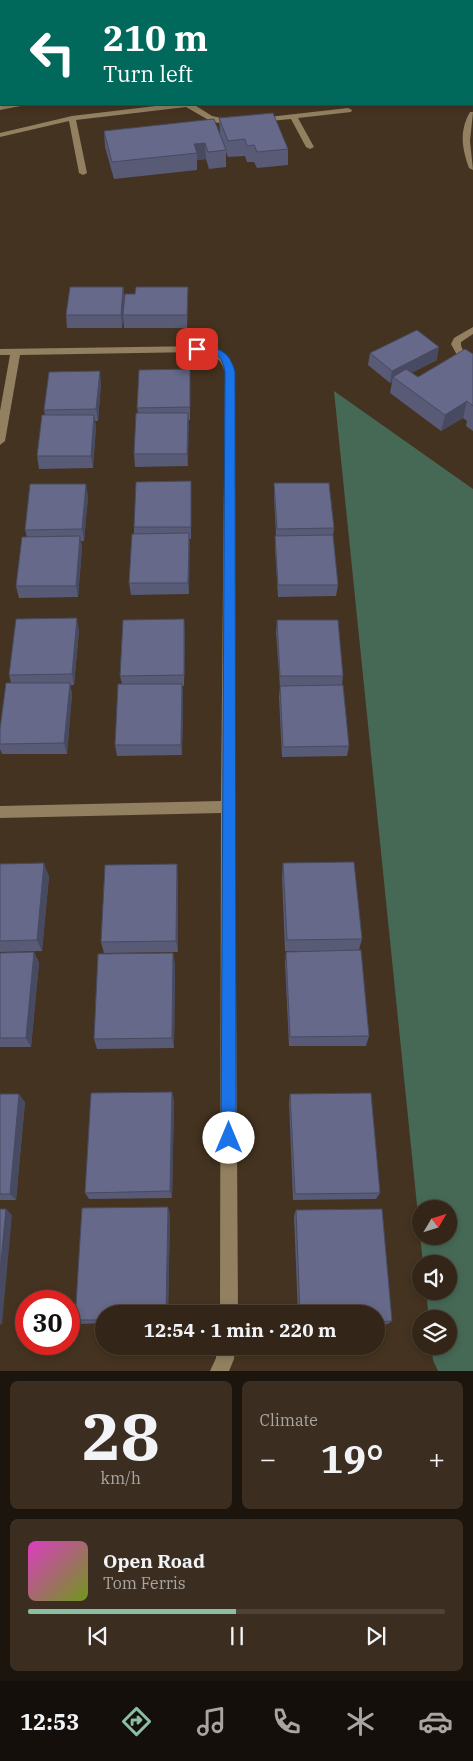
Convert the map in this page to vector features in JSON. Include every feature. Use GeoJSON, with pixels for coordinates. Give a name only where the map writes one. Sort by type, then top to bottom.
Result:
{"type":"FeatureCollection","features":[{"type":"Feature","properties":{"kind":"street"},"geometry":{"type":"LineString","coordinates":[[0,108],[20,105]]}},
{"type":"Feature","properties":{"kind":"street"},"geometry":{"type":"LineString","coordinates":[[0,147],[1,135],[72,118],[180,105]]}},
{"type":"Feature","properties":{"kind":"street"},"geometry":{"type":"LineString","coordinates":[[189,105],[211,120],[224,123],[348,110]]}},
{"type":"Feature","properties":{"kind":"street"},"geometry":{"type":"LineString","coordinates":[[473,114],[466,127],[466,146],[473,168]]}},
{"type":"Feature","properties":{"kind":"street"},"geometry":{"type":"LineString","coordinates":[[293,116],[310,147]]}},
{"type":"Feature","properties":{"kind":"street"},"geometry":{"type":"LineString","coordinates":[[72,118],[83,172]]}},
{"type":"Feature","properties":{"kind":"street"},"geometry":{"type":"LineString","coordinates":[[473,330],[457,340],[456,344],[460,353],[473,363]]}},
{"type":"Feature","properties":{"kind":"street"},"geometry":{"type":"LineString","coordinates":[[0,352],[197,349],[213,350],[222,354],[228,362],[230,372],[228,807],[229,1305]]}},
{"type":"Feature","properties":{"kind":"street"},"geometry":{"type":"LineString","coordinates":[[0,442],[15,353]]}},
{"type":"Feature","properties":{"kind":"street"},"geometry":{"type":"LineString","coordinates":[[0,812],[228,807]]}},
{"type":"Feature","properties":{"kind":"street"},"geometry":{"type":"LineString","coordinates":[[219,1371],[225,1355]]}},
{"type":"Feature","properties":{"kind":"green space"},"geometry":{"type":"Polygon","coordinates":[[[334,391],[473,489],[473,1371],[438,1371],[432,1355],[457,1355],[457,1310],[428,1310],[427,1300],[457,1300],[457,1255],[422,1255],[421,1245],[458,1245],[458,1200],[416,1200],[334,391]]]}},
{"type":"Feature","properties":{"kind":"building"},"geometry":{"type":"Polygon","coordinates":[[[273,113],[288,149],[257,152],[254,145],[247,146],[245,139],[228,141],[219,118],[273,113]]]}},
{"type":"Feature","properties":{"kind":"building"},"geometry":{"type":"Polygon","coordinates":[[[214,119],[226,150],[208,152],[205,143],[194,144],[197,153],[112,162],[104,131],[214,119]]]}},
{"type":"Feature","properties":{"kind":"building"},"geometry":{"type":"Polygon","coordinates":[[[70,287],[123,287],[121,315],[66,315],[70,287]]]}},
{"type":"Feature","properties":{"kind":"building"},"geometry":{"type":"Polygon","coordinates":[[[136,287],[188,287],[187,315],[123,315],[125,294],[135,294],[136,287]]]}},
{"type":"Feature","properties":{"kind":"building"},"geometry":{"type":"Polygon","coordinates":[[[417,330],[439,347],[392,371],[370,353],[417,330]]]}},
{"type":"Feature","properties":{"kind":"building"},"geometry":{"type":"Polygon","coordinates":[[[465,349],[473,354],[473,406],[467,401],[445,415],[393,377],[406,369],[418,377],[465,349]]]}},
{"type":"Feature","properties":{"kind":"building"},"geometry":{"type":"Polygon","coordinates":[[[190,369],[190,407],[137,408],[139,370],[190,369]]]}},
{"type":"Feature","properties":{"kind":"building"},"geometry":{"type":"Polygon","coordinates":[[[100,371],[96,409],[44,410],[49,372],[100,371]]]}},
{"type":"Feature","properties":{"kind":"building"},"geometry":{"type":"Polygon","coordinates":[[[136,413],[188,413],[187,454],[134,454],[136,413]]]}},
{"type":"Feature","properties":{"kind":"building"},"geometry":{"type":"Polygon","coordinates":[[[42,415],[94,415],[91,456],[37,456],[42,415]]]}},
{"type":"Feature","properties":{"kind":"building"},"geometry":{"type":"Polygon","coordinates":[[[191,481],[191,527],[134,527],[136,482],[191,481]]]}},
{"type":"Feature","properties":{"kind":"building"},"geometry":{"type":"Polygon","coordinates":[[[274,483],[329,483],[334,528],[277,529],[274,483]]]}},
{"type":"Feature","properties":{"kind":"building"},"geometry":{"type":"Polygon","coordinates":[[[30,484],[86,484],[82,529],[25,530],[30,484]]]}},
{"type":"Feature","properties":{"kind":"building"},"geometry":{"type":"Polygon","coordinates":[[[189,533],[188,583],[129,583],[132,534],[189,533]]]}},
{"type":"Feature","properties":{"kind":"building"},"geometry":{"type":"Polygon","coordinates":[[[333,535],[338,585],[278,585],[275,536],[333,535]]]}},
{"type":"Feature","properties":{"kind":"building"},"geometry":{"type":"Polygon","coordinates":[[[80,536],[76,586],[16,586],[22,537],[80,536]]]}},
{"type":"Feature","properties":{"kind":"building"},"geometry":{"type":"Polygon","coordinates":[[[77,618],[72,674],[9,675],[16,619],[77,618]]]}},
{"type":"Feature","properties":{"kind":"building"},"geometry":{"type":"Polygon","coordinates":[[[184,619],[184,675],[120,676],[123,620],[184,619]]]}},
{"type":"Feature","properties":{"kind":"building"},"geometry":{"type":"Polygon","coordinates":[[[277,620],[338,620],[343,676],[280,676],[277,620]]]}},
{"type":"Feature","properties":{"kind":"building"},"geometry":{"type":"Polygon","coordinates":[[[6,683],[70,683],[64,743],[0,744],[6,683]]]}},
{"type":"Feature","properties":{"kind":"building"},"geometry":{"type":"Polygon","coordinates":[[[118,684],[182,684],[181,745],[115,745],[118,684]]]}},
{"type":"Feature","properties":{"kind":"building"},"geometry":{"type":"Polygon","coordinates":[[[343,685],[349,746],[283,747],[280,686],[343,685]]]}},
{"type":"Feature","properties":{"kind":"building"},"geometry":{"type":"Polygon","coordinates":[[[354,862],[362,939],[287,940],[283,863],[354,862]]]}},
{"type":"Feature","properties":{"kind":"building"},"geometry":{"type":"Polygon","coordinates":[[[44,863],[37,940],[0,941],[0,864],[44,863]]]}},
{"type":"Feature","properties":{"kind":"building"},"geometry":{"type":"Polygon","coordinates":[[[177,864],[176,941],[101,942],[105,865],[177,864]]]}},
{"type":"Feature","properties":{"kind":"building"},"geometry":{"type":"Polygon","coordinates":[[[361,950],[369,1036],[290,1037],[286,952],[361,950]]]}},
{"type":"Feature","properties":{"kind":"building"},"geometry":{"type":"Polygon","coordinates":[[[34,952],[26,1038],[0,1038],[0,953],[34,952]]]}},
{"type":"Feature","properties":{"kind":"building"},"geometry":{"type":"Polygon","coordinates":[[[173,953],[172,1038],[94,1039],[98,954],[173,953]]]}},
{"type":"Feature","properties":{"kind":"building"},"geometry":{"type":"Polygon","coordinates":[[[172,1092],[170,1191],[85,1193],[91,1093],[172,1092]]]}},
{"type":"Feature","properties":{"kind":"building"},"geometry":{"type":"Polygon","coordinates":[[[371,1093],[380,1193],[295,1194],[290,1094],[371,1093]]]}},
{"type":"Feature","properties":{"kind":"building"},"geometry":{"type":"Polygon","coordinates":[[[0,1094],[19,1094],[10,1194],[0,1194],[0,1094]]]}},
{"type":"Feature","properties":{"kind":"building"},"geometry":{"type":"Polygon","coordinates":[[[168,1207],[166,1305],[95,1305],[95,1320],[80,1320],[80,1290],[77,1290],[82,1208],[168,1207]]]}},
{"type":"Feature","properties":{"kind":"building"},"geometry":{"type":"Polygon","coordinates":[[[0,1209],[6,1209],[0,1272],[0,1209]]]}},
{"type":"Feature","properties":{"kind":"building"},"geometry":{"type":"Polygon","coordinates":[[[382,1209],[392,1321],[385,1321],[385,1305],[300,1305],[296,1210],[382,1209]]]}},
{"type":"Feature","properties":{"kind":"route"},"geometry":{"type":"LineString","coordinates":[[197,349],[213,350],[222,354],[228,362],[230,372],[229,1138]]}}]}
